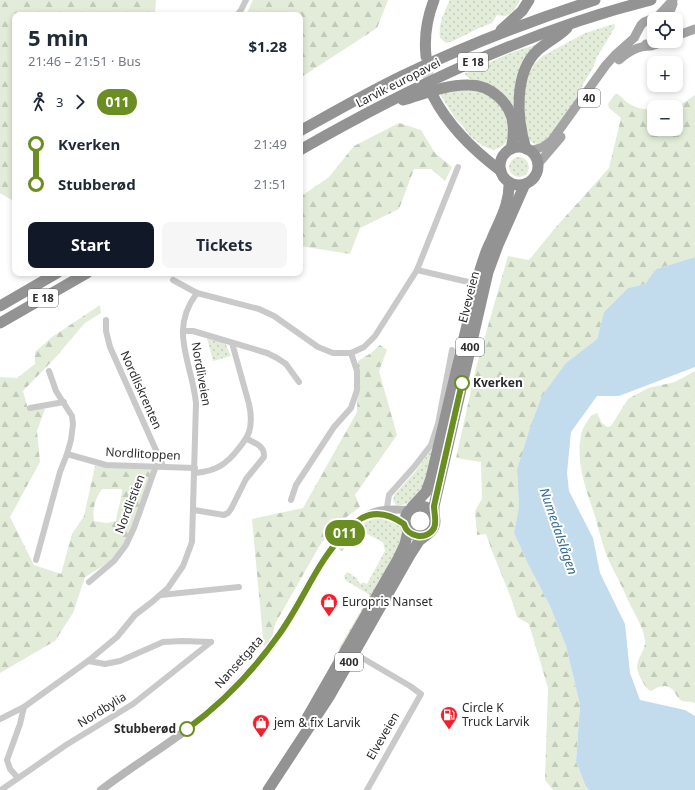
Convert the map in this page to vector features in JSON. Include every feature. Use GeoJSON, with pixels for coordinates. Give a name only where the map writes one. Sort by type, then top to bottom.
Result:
{"type":"FeatureCollection","features":[{"type":"Feature","properties":{"kind":"highway"},"geometry":{"type":"LineString","coordinates":[[426,56],[426,31],[434,0]]}},
{"type":"Feature","properties":{"kind":"highway","name":"E 18"},"geometry":{"type":"LineString","coordinates":[[494,36],[517,16],[527,5],[529,0]]}},
{"type":"Feature","properties":{"kind":"highway","name":"Larvik europavei"},"geometry":{"type":"LineString","coordinates":[[303,129],[401,77],[494,36],[595,0]]}},
{"type":"Feature","properties":{"kind":"highway","name":"Larvik europavei"},"geometry":{"type":"LineString","coordinates":[[303,148],[378,107],[486,56],[572,24],[649,0]]}},
{"type":"Feature","properties":{"kind":"highway","name":"E 18"},"geometry":{"type":"LineString","coordinates":[[528,150],[522,135],[519,100],[520,85],[524,70],[528,62],[538,50],[559,36],[572,24]]}},
{"type":"Feature","properties":{"kind":"highway","name":"E 18"},"geometry":{"type":"LineString","coordinates":[[378,107],[442,88],[469,85],[481,87],[496,95],[510,113],[513,126],[508,152]]}},
{"type":"Feature","properties":{"kind":"highway"},"geometry":{"type":"LineString","coordinates":[[433,96],[452,127],[483,158],[501,172],[509,182],[517,185],[525,184]]}},
{"type":"Feature","properties":{"kind":"highway"},"geometry":{"type":"LineString","coordinates":[[473,148],[491,154],[508,152],[519,148],[528,150],[534,154],[538,164]]}},
{"type":"Feature","properties":{"kind":"highway"},"geometry":{"type":"LineString","coordinates":[[501,172],[500,163],[508,152]]}},
{"type":"Feature","properties":{"kind":"highway","name":"400"},"geometry":{"type":"LineString","coordinates":[[525,184],[534,178],[538,169],[538,164]]}},
{"type":"Feature","properties":{"kind":"highway","name":"Elveveien"},"geometry":{"type":"LineString","coordinates":[[411,508],[426,492],[431,478],[477,284],[486,253],[507,204],[509,182]]}},
{"type":"Feature","properties":{"kind":"highway","name":"Elveveien"},"geometry":{"type":"LineString","coordinates":[[434,515],[435,500],[488,272],[498,245],[525,184]]}},
{"type":"Feature","properties":{"kind":"highway","name":"E 18"},"geometry":{"type":"LineString","coordinates":[[0,306],[51,276]]}},
{"type":"Feature","properties":{"kind":"highway","name":"E 18"},"geometry":{"type":"LineString","coordinates":[[0,323],[82,276]]}},
{"type":"Feature","properties":{"kind":"highway"},"geometry":{"type":"LineString","coordinates":[[411,508],[422,506],[427,507],[434,515]]}},
{"type":"Feature","properties":{"kind":"highway","name":"400"},"geometry":{"type":"LineString","coordinates":[[350,651],[406,544],[406,527],[404,518],[411,508]]}},
{"type":"Feature","properties":{"kind":"highway","name":"400"},"geometry":{"type":"LineString","coordinates":[[267,790],[350,651],[410,555],[419,542],[434,528],[434,515]]}},
{"type":"Feature","properties":{"kind":"highway"},"geometry":{"type":"LineString","coordinates":[[406,527],[412,534],[417,536],[428,534]]}},
{"type":"Feature","properties":{"kind":"main road","name":"40"},"geometry":{"type":"LineString","coordinates":[[670,12],[674,0]]}},
{"type":"Feature","properties":{"kind":"main road","name":"40"},"geometry":{"type":"LineString","coordinates":[[662,12],[674,0]]}},
{"type":"Feature","properties":{"kind":"main road","name":"40"},"geometry":{"type":"LineString","coordinates":[[528,150],[543,147],[552,140],[606,65],[634,38],[644,22],[647,22]]}},
{"type":"Feature","properties":{"kind":"main road"},"geometry":{"type":"LineString","coordinates":[[639,29],[640,39],[647,45]]}},
{"type":"Feature","properties":{"kind":"main road"},"geometry":{"type":"LineString","coordinates":[[683,33],[695,29]]}},
{"type":"Feature","properties":{"kind":"main road","name":"40"},"geometry":{"type":"LineString","coordinates":[[538,164],[554,146],[619,60],[634,49],[647,46]]}},
{"type":"Feature","properties":{"kind":"main road","name":"Nansetgata"},"geometry":{"type":"LineString","coordinates":[[101,790],[193,725],[235,687],[278,636],[329,552],[342,536],[361,518],[411,508]]}},
{"type":"Feature","properties":{"kind":"main road"},"geometry":{"type":"LineString","coordinates":[[386,512],[406,527]]}},
{"type":"Feature","properties":{"kind":"street"},"geometry":{"type":"LineString","coordinates":[[240,12],[246,0]]}},
{"type":"Feature","properties":{"kind":"street"},"geometry":{"type":"LineString","coordinates":[[173,280],[197,293],[252,307],[274,316],[318,347],[333,353],[350,353],[364,347],[376,336],[417,270],[458,167]]}},
{"type":"Feature","properties":{"kind":"street"},"geometry":{"type":"LineString","coordinates":[[417,270],[477,284]]}},
{"type":"Feature","properties":{"kind":"street","name":"Nordliveien"},"geometry":{"type":"LineString","coordinates":[[0,719],[24,707],[88,661],[117,636],[135,615],[168,588],[183,566],[192,542],[196,403],[192,380],[184,351],[183,331],[187,308],[197,293]]}},
{"type":"Feature","properties":{"kind":"street","name":"Nordliskrenten"},"geometry":{"type":"LineString","coordinates":[[106,320],[106,331],[110,347],[163,466]]}},
{"type":"Feature","properties":{"kind":"street"},"geometry":{"type":"LineString","coordinates":[[183,331],[194,331],[267,353],[286,364],[299,382]]}},
{"type":"Feature","properties":{"kind":"street"},"geometry":{"type":"LineString","coordinates":[[194,510],[224,515],[228,513],[246,479],[264,456],[265,452],[263,448],[247,439],[250,431],[251,413],[232,343]]}},
{"type":"Feature","properties":{"kind":"street"},"geometry":{"type":"LineString","coordinates":[[386,512],[389,495],[414,467],[431,445],[435,436],[452,350]]}},
{"type":"Feature","properties":{"kind":"street"},"geometry":{"type":"LineString","coordinates":[[291,500],[296,485],[330,433],[351,408],[357,390],[356,371],[350,353]]}},
{"type":"Feature","properties":{"kind":"street"},"geometry":{"type":"LineString","coordinates":[[36,560],[60,472],[71,440],[73,420],[70,410],[54,387],[49,371]]}},
{"type":"Feature","properties":{"kind":"street"},"geometry":{"type":"LineString","coordinates":[[30,408],[64,402]]}},
{"type":"Feature","properties":{"kind":"street","name":"Nordlitoppen"},"geometry":{"type":"LineString","coordinates":[[67,454],[106,465],[163,466],[204,472],[218,468],[232,457],[247,439]]}},
{"type":"Feature","properties":{"kind":"street","name":"Nordlistien"},"geometry":{"type":"LineString","coordinates":[[89,582],[114,561],[126,545],[134,528],[156,466]]}},
{"type":"Feature","properties":{"kind":"street"},"geometry":{"type":"LineString","coordinates":[[161,595],[239,587]]}},
{"type":"Feature","properties":{"kind":"street","name":"Nordbylia"},"geometry":{"type":"LineString","coordinates":[[1,790],[66,745],[133,704],[211,642],[163,642],[120,662],[105,664],[88,661]]}},
{"type":"Feature","properties":{"kind":"street","name":"Elveveien"},"geometry":{"type":"LineString","coordinates":[[350,651],[422,694],[367,790]]}},
{"type":"Feature","properties":{"kind":"street"},"geometry":{"type":"LineString","coordinates":[[18,778],[10,769],[7,760],[20,724],[24,707]]}},
{"type":"Feature","properties":{"kind":"green space"},"geometry":{"type":"Polygon","coordinates":[[[0,0],[156,0],[155,12],[12,12],[12,200],[0,193],[0,0]]]}},
{"type":"Feature","properties":{"kind":"green space"},"geometry":{"type":"Polygon","coordinates":[[[253,0],[388,0],[377,28],[303,76],[303,12],[247,12],[253,0]]]}},
{"type":"Feature","properties":{"kind":"green space"},"geometry":{"type":"Polygon","coordinates":[[[450,0],[520,0],[509,14],[504,16],[497,15],[492,23],[446,43],[440,38],[440,28],[450,0]]]}},
{"type":"Feature","properties":{"kind":"green space"},"geometry":{"type":"Polygon","coordinates":[[[614,24],[615,27],[597,57],[575,103],[555,131],[541,143],[533,143],[528,139],[524,96],[526,80],[534,64],[543,56],[585,33],[614,24]]]}},
{"type":"Feature","properties":{"kind":"green space"},"geometry":{"type":"Polygon","coordinates":[[[535,45],[536,47],[518,116],[464,74],[513,52],[535,45]]]}},
{"type":"Feature","properties":{"kind":"green space"},"geometry":{"type":"Polygon","coordinates":[[[471,90],[483,92],[496,101],[504,112],[509,133],[506,142],[501,147],[493,150],[483,146],[470,136],[455,118],[440,94],[451,91],[471,90]]]}},
{"type":"Feature","properties":{"kind":"green space"},"geometry":{"type":"Polygon","coordinates":[[[615,94],[618,94],[626,102],[633,106],[647,110],[647,136],[683,136],[683,103],[695,95],[695,257],[656,269],[645,284],[628,288],[604,312],[597,339],[566,363],[517,470],[519,506],[514,533],[550,606],[566,646],[580,705],[576,761],[585,785],[589,790],[553,790],[545,780],[548,688],[529,624],[517,617],[486,534],[477,535],[475,511],[482,499],[481,462],[456,458],[476,368],[508,256],[529,260],[556,227],[609,168],[621,118],[609,108],[608,104],[615,94]]]}},
{"type":"Feature","properties":{"kind":"green space"},"geometry":{"type":"Polygon","coordinates":[[[399,123],[421,130],[435,153],[452,167],[445,181],[431,169],[414,169],[399,209],[360,228],[350,254],[303,246],[303,195],[329,177],[354,146],[399,123]]]}},
{"type":"Feature","properties":{"kind":"green space"},"geometry":{"type":"Polygon","coordinates":[[[519,157],[526,160],[529,167],[526,174],[519,177],[512,174],[509,167],[512,160],[519,157]]]}},
{"type":"Feature","properties":{"kind":"green space"},"geometry":{"type":"Polygon","coordinates":[[[100,305],[101,313],[85,323],[54,359],[23,391],[28,409],[45,409],[37,431],[40,462],[10,517],[34,565],[61,574],[72,534],[84,516],[95,466],[153,469],[128,540],[111,561],[85,577],[73,613],[55,641],[0,673],[0,377],[17,378],[35,364],[35,352],[52,337],[100,305]],[[102,489],[95,504],[93,513],[94,521],[107,523],[116,521],[122,489],[102,489]]]}},
{"type":"Feature","properties":{"kind":"green space"},"geometry":{"type":"Polygon","coordinates":[[[207,338],[225,343],[231,356],[213,361],[207,338]]]}},
{"type":"Feature","properties":{"kind":"green space"},"geometry":{"type":"Polygon","coordinates":[[[380,345],[387,350],[379,371],[397,435],[355,495],[360,507],[340,522],[320,545],[275,624],[272,638],[264,649],[252,519],[303,508],[357,412],[358,361],[380,345]]]}},
{"type":"Feature","properties":{"kind":"green space"},"geometry":{"type":"Polygon","coordinates":[[[695,371],[695,703],[680,700],[673,690],[667,686],[659,687],[651,691],[646,687],[640,676],[637,666],[645,644],[644,634],[606,554],[584,483],[580,465],[580,446],[585,425],[592,415],[597,413],[602,423],[607,427],[611,426],[628,399],[648,388],[675,382],[695,371]]]}},
{"type":"Feature","properties":{"kind":"green space"},"geometry":{"type":"Polygon","coordinates":[[[433,447],[426,479],[421,491],[408,503],[396,505],[393,500],[395,494],[415,472],[433,447]]]}},
{"type":"Feature","properties":{"kind":"green space"},"geometry":{"type":"Polygon","coordinates":[[[378,518],[385,519],[399,525],[403,531],[402,544],[340,651],[339,648],[370,595],[345,580],[344,576],[347,572],[358,579],[357,581],[361,584],[363,582],[367,584],[385,551],[383,542],[363,532],[354,537],[342,551],[339,550],[339,548],[351,533],[361,525],[378,518]]]}},
{"type":"Feature","properties":{"kind":"water","name":"Numedalslågen"},"geometry":{"type":"Polygon","coordinates":[[[695,257],[695,367],[619,396],[597,396],[571,432],[567,473],[569,491],[593,538],[600,573],[625,624],[630,673],[640,700],[685,710],[695,716],[695,790],[589,790],[585,785],[576,761],[580,705],[566,646],[550,606],[514,533],[519,506],[517,470],[542,396],[566,363],[597,339],[604,312],[628,288],[645,284],[656,269],[695,257]]]}},
{"type":"Feature","properties":{"kind":"tunnel"},"geometry":{"type":"LineString","coordinates":[[426,56],[431,91]]}},
{"type":"Feature","properties":{"kind":"bus line","name":"011"},"geometry":{"type":"LineString","coordinates":[[187,729],[235,687],[254,666],[278,636],[325,558],[342,536],[361,518],[378,514],[386,514],[404,524],[410,533],[417,536],[428,534],[434,528],[434,506],[462,383]]}},
{"type":"Feature","properties":{"kind":"place","name":"Kverken"},"geometry":{"type":"Point","coordinates":[462,383]}},
{"type":"Feature","properties":{"kind":"place","name":"Europris Nanset"},"geometry":{"type":"Point","coordinates":[329,617]}},
{"type":"Feature","properties":{"kind":"place","name":"Stubberød"},"geometry":{"type":"Point","coordinates":[187,729]}},
{"type":"Feature","properties":{"kind":"place","name":"Circle K Truck Larvik"},"geometry":{"type":"Point","coordinates":[449,730]}},
{"type":"Feature","properties":{"kind":"place","name":"jem & fix Larvik"},"geometry":{"type":"Point","coordinates":[261,738]}}]}
